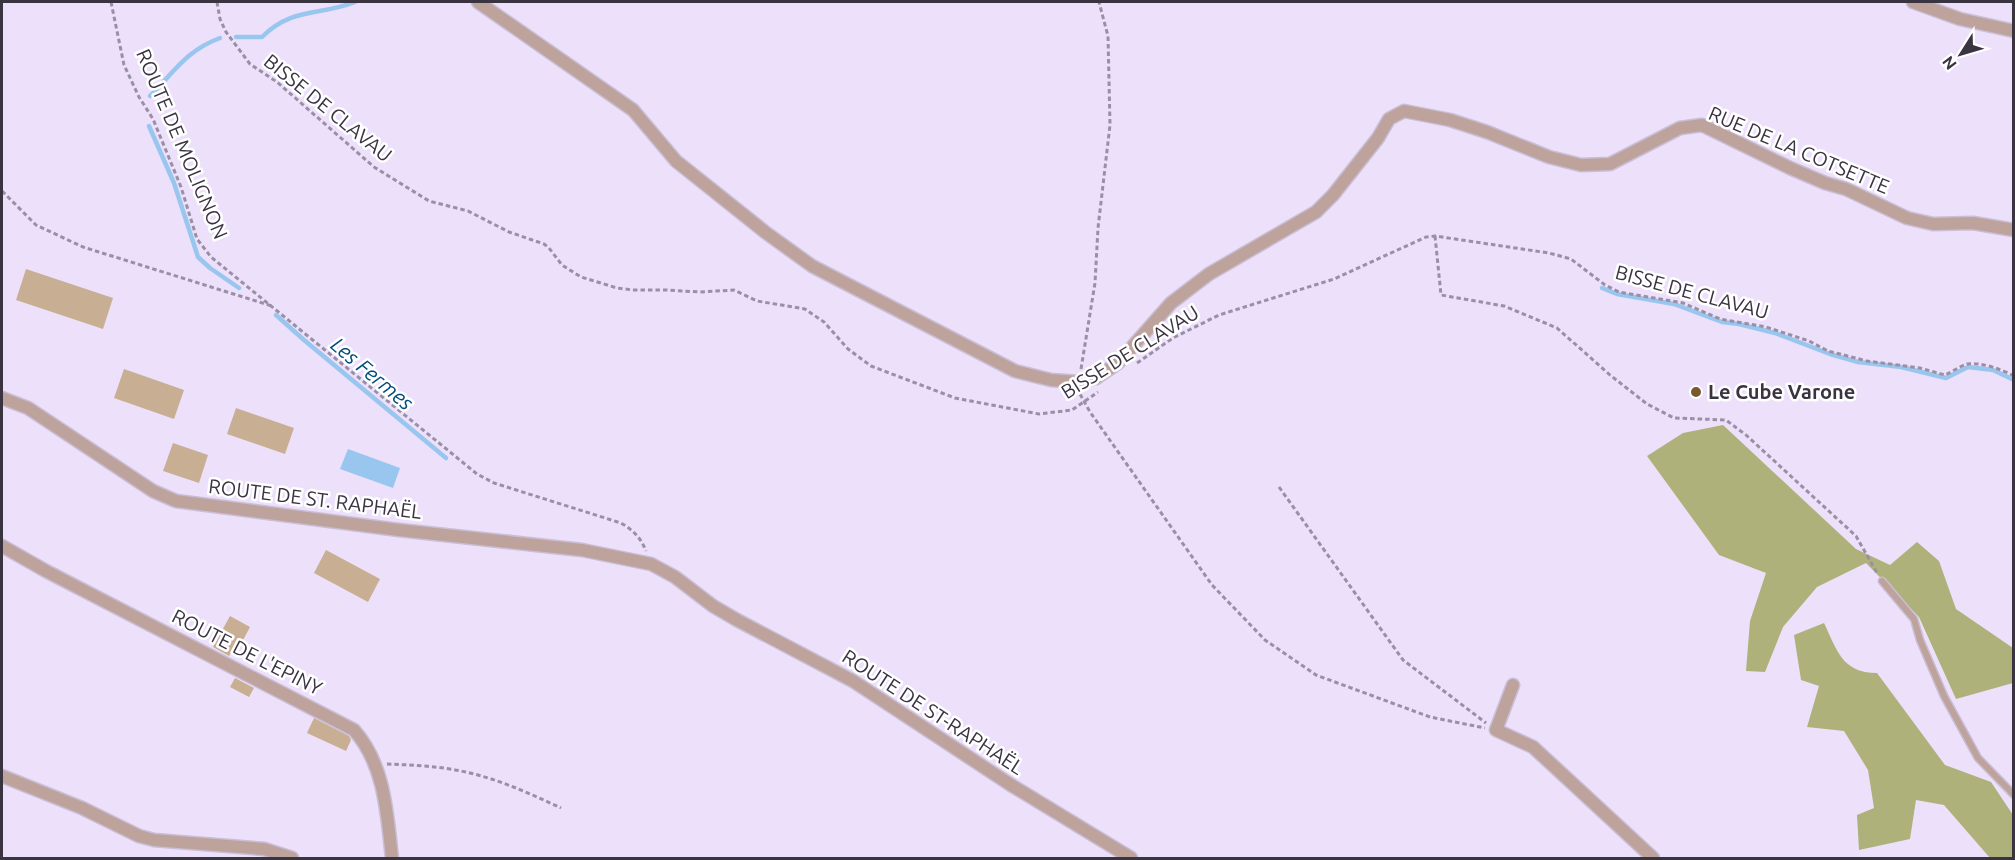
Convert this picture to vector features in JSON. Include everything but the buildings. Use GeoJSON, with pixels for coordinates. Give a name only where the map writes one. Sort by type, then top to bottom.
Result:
{"type":"FeatureCollection","features":[{"type":"Feature","properties":{"kind":"street"},"geometry":{"type":"LineString","coordinates":[[478,2],[633,110],[676,161],[765,232],[812,266],[1015,371],[1051,380],[1079,382]]}},
{"type":"Feature","properties":{"kind":"street"},"geometry":{"type":"LineString","coordinates":[[1913,2],[1960,19],[2013,31]]}},
{"type":"Feature","properties":{"kind":"street","name":"RUE DE LA COTSETTE"},"geometry":{"type":"LineString","coordinates":[[1079,382],[1096,378],[1119,363],[1171,303],[1209,274],[1316,212],[1378,138],[1389,119],[1404,111],[1450,120],[1487,132],[1550,158],[1581,165],[1610,164],[1680,128],[1702,124],[1790,168],[1846,189],[1907,218],[1933,224],[1973,224],[2013,230]]}},
{"type":"Feature","properties":{"kind":"street","name":"ROUTE DE ST. RAPHAËL"},"geometry":{"type":"LineString","coordinates":[[2,398],[28,408],[153,491],[176,501],[399,530],[582,550],[651,564]]}},
{"type":"Feature","properties":{"kind":"street","name":"ROUTE DE L'EPINY"},"geometry":{"type":"LineString","coordinates":[[2,546],[354,730],[376,764],[381,782],[392,858]]}},
{"type":"Feature","properties":{"kind":"street","name":"ROUTE DE ST-RAPHAËL"},"geometry":{"type":"LineString","coordinates":[[651,564],[675,576],[713,606],[853,681],[1011,785],[1131,858]]}},
{"type":"Feature","properties":{"kind":"street"},"geometry":{"type":"LineString","coordinates":[[1513,685],[1496,730],[1533,747],[1653,858]]}},
{"type":"Feature","properties":{"kind":"street"},"geometry":{"type":"LineString","coordinates":[[2,776],[82,808],[139,836],[154,840],[264,849],[292,858]]}},
{"type":"Feature","properties":{"kind":"lane"},"geometry":{"type":"LineString","coordinates":[[1882,581],[1914,619],[1920,640],[1944,696],[1972,749],[2013,795]]}},
{"type":"Feature","properties":{"kind":"path","name":"ROUTE DE MOLIGNON"},"geometry":{"type":"LineString","coordinates":[[111,2],[124,65],[130,82],[157,129],[181,187],[197,238],[211,257],[477,474],[494,483],[621,523],[630,528],[642,541],[651,564]]}},
{"type":"Feature","properties":{"kind":"path","name":"BISSE DE CLAVAU"},"geometry":{"type":"LineString","coordinates":[[217,2],[220,19],[226,32],[250,64],[278,82],[374,167],[429,201],[468,212],[509,232],[543,244],[549,248],[561,265],[581,277],[617,288],[633,290],[700,292],[734,290],[748,298],[765,303],[805,309],[824,322],[848,349],[871,366],[954,398],[1039,414],[1072,410],[1107,387]]}},
{"type":"Feature","properties":{"kind":"path"},"geometry":{"type":"LineString","coordinates":[[1099,2],[1108,36],[1110,125],[1098,228],[1095,283],[1079,382],[1083,402],[1212,585],[1265,640],[1316,675],[1430,717],[1496,730]]}},
{"type":"Feature","properties":{"kind":"path"},"geometry":{"type":"LineString","coordinates":[[2,191],[36,225],[83,247],[273,307]]}},
{"type":"Feature","properties":{"kind":"path"},"geometry":{"type":"LineString","coordinates":[[1435,236],[1441,295],[1504,306],[1557,328],[1647,404],[1674,418],[1726,420],[1746,435],[1856,536],[1882,581]]}},
{"type":"Feature","properties":{"kind":"path","name":"BISSE DE CLAVAU"},"geometry":{"type":"LineString","coordinates":[[1129,369],[1164,344],[1219,315],[1335,279],[1426,237],[1435,236],[1549,253],[1571,259],[1605,285],[1619,292],[1683,303],[1720,319],[1766,327],[1809,341],[1828,351],[1867,361],[1920,368],[1945,375],[1966,364],[1981,365],[2013,376]]}},
{"type":"Feature","properties":{"kind":"path"},"geometry":{"type":"LineString","coordinates":[[1279,488],[1403,660],[1496,730]]}},
{"type":"Feature","properties":{"kind":"path"},"geometry":{"type":"LineString","coordinates":[[376,764],[458,770],[513,786],[561,808]]}},
{"type":"Feature","properties":{"kind":"green space"},"geometry":{"type":"Polygon","coordinates":[[[1723,425],[1856,549],[1890,565],[1917,542],[1939,561],[1956,609],[2013,648],[2013,683],[1956,699],[1919,617],[1866,563],[1817,587],[1783,627],[1765,672],[1746,671],[1750,621],[1766,573],[1719,555],[1647,456],[1683,433],[1723,425]]]}},
{"type":"Feature","properties":{"kind":"green space"},"geometry":{"type":"Polygon","coordinates":[[[1824,623],[1842,658],[1856,669],[1877,673],[1945,765],[1991,782],[2013,815],[2013,858],[1990,858],[1944,805],[1916,800],[1910,839],[1859,850],[1857,815],[1874,808],[1868,770],[1844,731],[1807,727],[1819,686],[1801,680],[1794,635],[1824,623]]]}},
{"type":"Feature","properties":{"kind":"water"},"geometry":{"type":"Polygon","coordinates":[[[348,449],[400,468],[393,488],[340,469],[348,449]]]}},
{"type":"Feature","properties":{"kind":"waterway","name":"Les Fermes"},"geometry":{"type":"LineString","coordinates":[[236,37],[262,37],[273,27],[295,16],[355,2]]}},
{"type":"Feature","properties":{"kind":"waterway","name":"Les Fermes"},"geometry":{"type":"LineString","coordinates":[[150,96],[190,55],[220,38]]}},
{"type":"Feature","properties":{"kind":"waterway","name":"Les Fermes"},"geometry":{"type":"LineString","coordinates":[[149,126],[174,183],[198,257],[239,288]]}},
{"type":"Feature","properties":{"kind":"waterway"},"geometry":{"type":"LineString","coordinates":[[1602,288],[1617,294],[1674,304],[1722,322],[1775,333],[1858,362],[1901,367],[1946,378],[1968,367],[1993,370],[2014,380]]}},
{"type":"Feature","properties":{"kind":"waterway","name":"Les Fermes"},"geometry":{"type":"LineString","coordinates":[[276,315],[446,458]]}},
{"type":"Feature","properties":{"kind":"place","name":"Le Cube Varone"},"geometry":{"type":"Point","coordinates":[1696,392]}}]}
